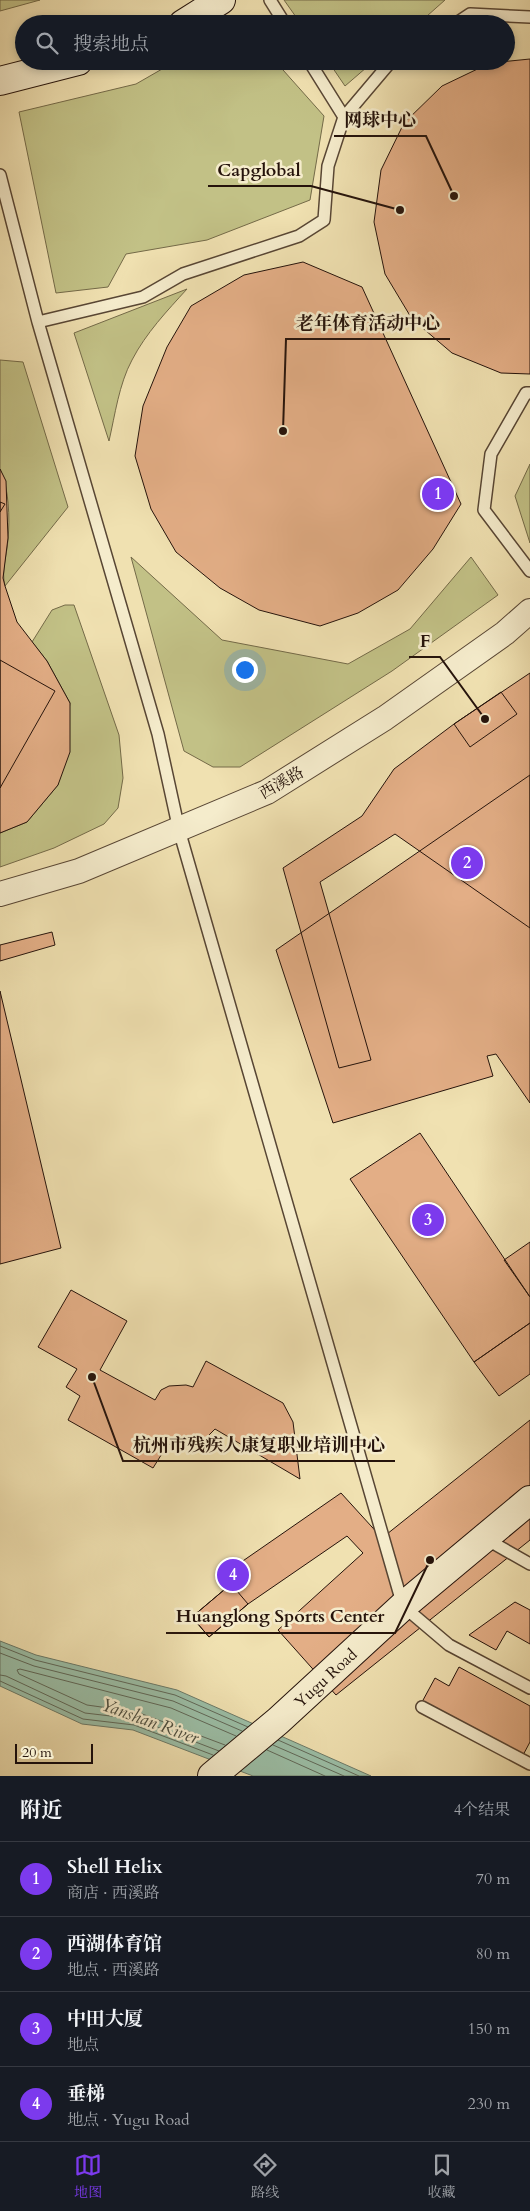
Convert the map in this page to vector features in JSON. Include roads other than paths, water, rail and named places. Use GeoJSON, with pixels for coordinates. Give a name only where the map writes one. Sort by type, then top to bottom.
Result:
{"type":"FeatureCollection","features":[{"type":"Feature","properties":{"kind":"main road"},"geometry":{"type":"LineString","coordinates":[[197,15],[221,0]]}},
{"type":"Feature","properties":{"kind":"main road"},"geometry":{"type":"LineString","coordinates":[[0,81],[43,70]]}},
{"type":"Feature","properties":{"kind":"main road","name":"Yugu Road"},"geometry":{"type":"LineString","coordinates":[[212,1776],[278,1721],[403,1606],[486,1539],[530,1500]]}},
{"type":"Feature","properties":{"kind":"street","name":"西溪路"},"geometry":{"type":"LineString","coordinates":[[0,894],[79,871],[266,792],[385,718],[505,634],[530,611]]}},
{"type":"Feature","properties":{"kind":"lane"},"geometry":{"type":"LineString","coordinates":[[270,0],[279,15]]}},
{"type":"Feature","properties":{"kind":"lane"},"geometry":{"type":"LineString","coordinates":[[468,15],[490,15]]}},
{"type":"Feature","properties":{"kind":"lane"},"geometry":{"type":"LineString","coordinates":[[515,16],[530,17]]}},
{"type":"Feature","properties":{"kind":"lane"},"geometry":{"type":"LineString","coordinates":[[315,70],[344,117]]}},
{"type":"Feature","properties":{"kind":"lane"},"geometry":{"type":"LineString","coordinates":[[38,322],[143,297],[183,274],[299,236],[324,220],[328,166],[344,117],[384,70]]}},
{"type":"Feature","properties":{"kind":"lane"},"geometry":{"type":"LineString","coordinates":[[0,175],[38,322],[158,734],[179,830],[403,1606],[449,1645],[530,1688]]}},
{"type":"Feature","properties":{"kind":"lane"},"geometry":{"type":"LineString","coordinates":[[530,393],[526,393],[491,454],[484,510],[530,571]]}},
{"type":"Feature","properties":{"kind":"lane"},"geometry":{"type":"LineString","coordinates":[[486,1539],[530,1564]]}},
{"type":"Feature","properties":{"kind":"lane"},"geometry":{"type":"LineString","coordinates":[[422,1707],[529,1762]]}},
{"type":"Feature","properties":{"kind":"water","name":"Yanshan River"},"geometry":{"type":"Polygon","coordinates":[[[0,1641],[36,1655],[177,1690],[371,1776],[253,1776],[133,1730],[82,1724],[0,1686],[0,1641]]]}},
{"type":"Feature","properties":{"kind":"place","name":"网球中心"},"geometry":{"type":"Point","coordinates":[454,196]}},
{"type":"Feature","properties":{"kind":"place","name":"Capglobal"},"geometry":{"type":"Point","coordinates":[400,210]}},
{"type":"Feature","properties":{"kind":"place","name":"老年体育活动中心"},"geometry":{"type":"Point","coordinates":[283,431]}},
{"type":"Feature","properties":{"kind":"place","name":"Shell Helix"},"geometry":{"type":"Point","coordinates":[438,494]}},
{"type":"Feature","properties":{"kind":"place","name":"F"},"geometry":{"type":"Point","coordinates":[485,719]}},
{"type":"Feature","properties":{"kind":"place","name":"西湖体育馆"},"geometry":{"type":"Point","coordinates":[467,863]}},
{"type":"Feature","properties":{"kind":"place","name":"中田大厦"},"geometry":{"type":"Point","coordinates":[428,1220]}},
{"type":"Feature","properties":{"kind":"place","name":"杭州市残疾人康复职业培训中心"},"geometry":{"type":"Point","coordinates":[92,1377]}},
{"type":"Feature","properties":{"kind":"place","name":"Huanglong Sports Center"},"geometry":{"type":"Point","coordinates":[430,1560]}},
{"type":"Feature","properties":{"kind":"place","name":"垂梯"},"geometry":{"type":"Point","coordinates":[233,1575]}}]}
